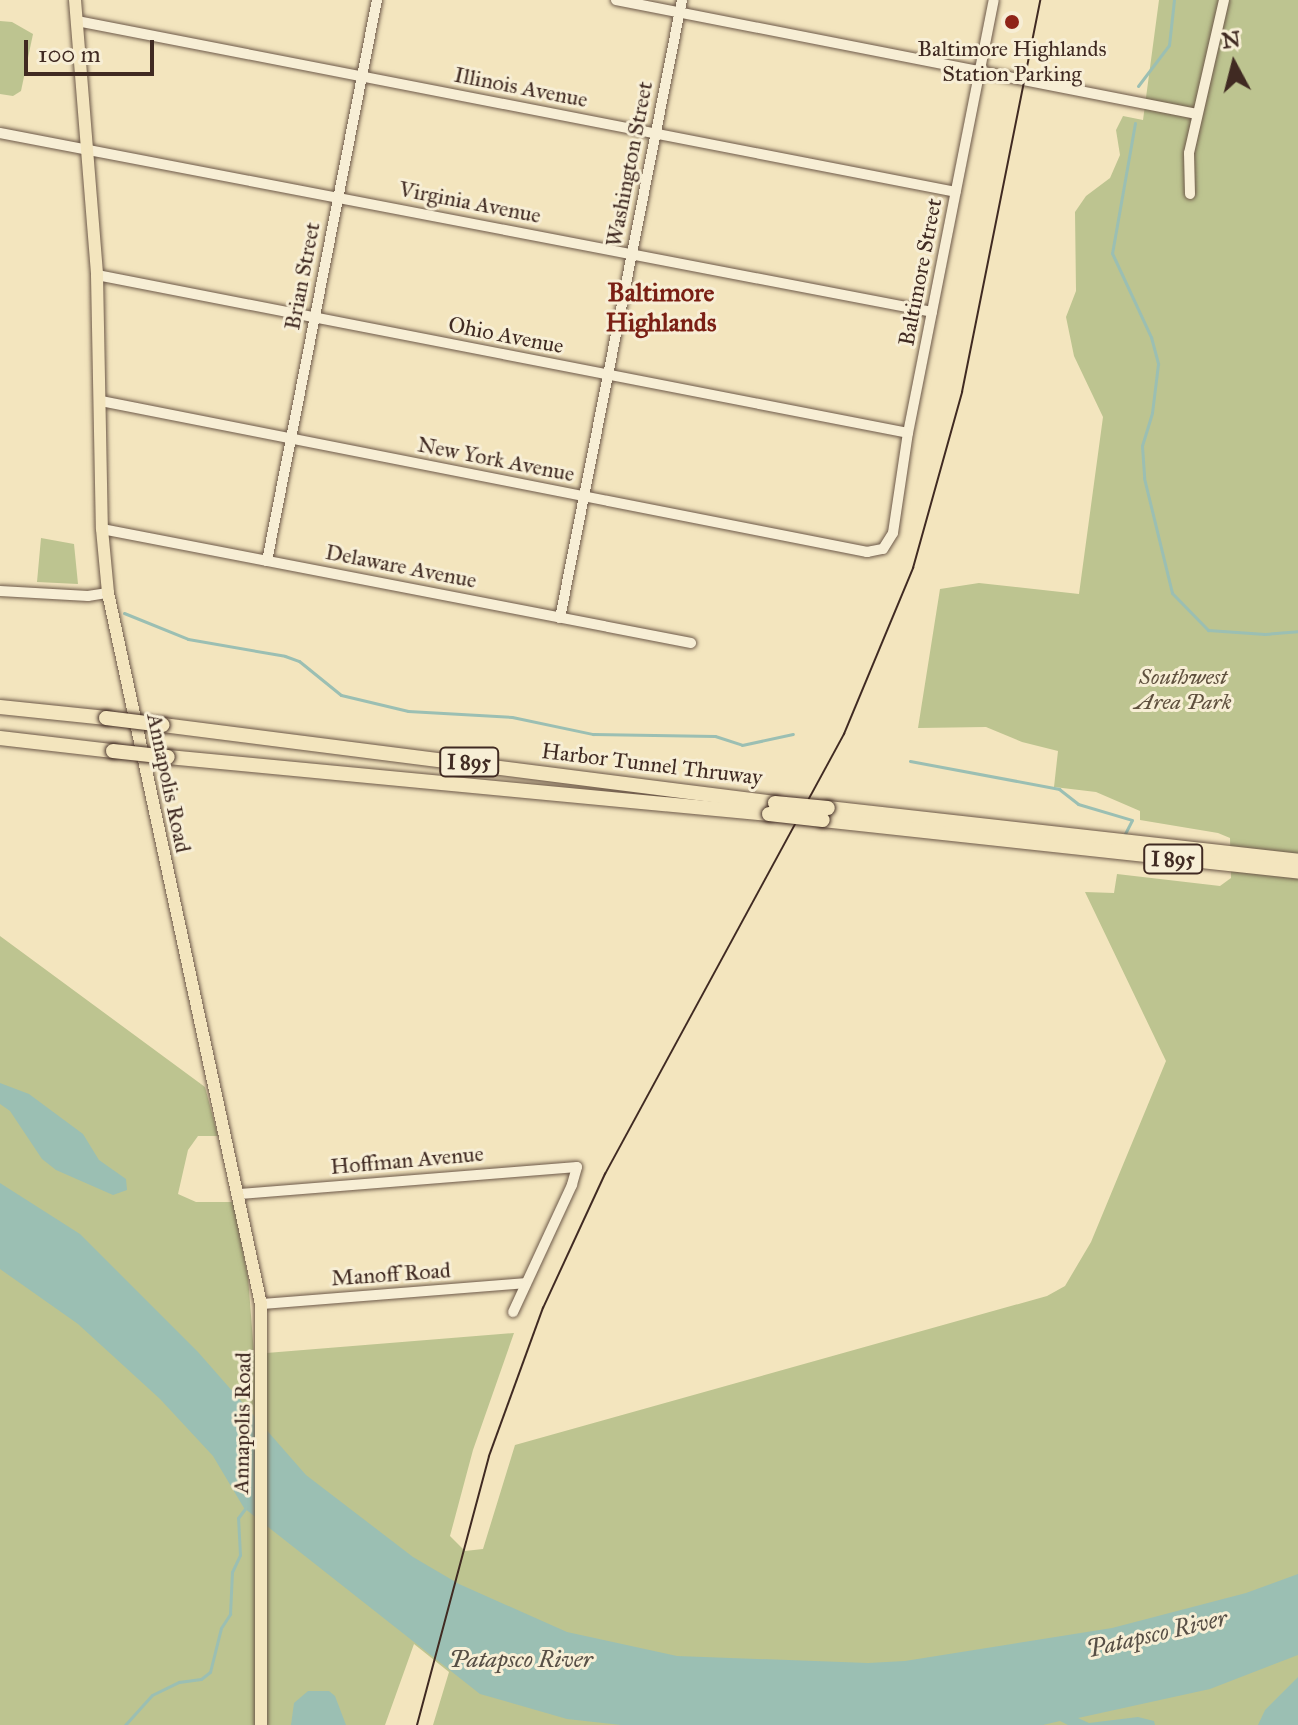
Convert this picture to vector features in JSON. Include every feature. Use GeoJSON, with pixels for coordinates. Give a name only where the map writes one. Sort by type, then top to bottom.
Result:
{"type":"FeatureCollection","features":[{"type":"Feature","properties":{"kind":"highway","name":"Harbor Tunnel Thruway"},"geometry":{"type":"LineString","coordinates":[[0,707],[163,725],[772,808],[1049,839],[1298,872]]}},
{"type":"Feature","properties":{"kind":"highway","name":"Harbor Tunnel Thruway"},"geometry":{"type":"LineString","coordinates":[[0,738],[168,757],[772,808]]}},
{"type":"Feature","properties":{"kind":"highway","name":"Harbor Tunnel Thruway"},"geometry":{"type":"LineString","coordinates":[[1049,839],[1298,861]]}},
{"type":"Feature","properties":{"kind":"main road","name":"Annapolis Road"},"geometry":{"type":"LineString","coordinates":[[75,0],[97,275],[102,529],[108,593],[240,1194],[261,1304],[261,1725]]}},
{"type":"Feature","properties":{"kind":"street","name":"Brian Street"},"geometry":{"type":"LineString","coordinates":[[267,561],[377,0]]}},
{"type":"Feature","properties":{"kind":"street"},"geometry":{"type":"LineString","coordinates":[[616,0],[1197,114]]}},
{"type":"Feature","properties":{"kind":"street","name":"Washington Street"},"geometry":{"type":"LineString","coordinates":[[560,618],[682,0]]}},
{"type":"Feature","properties":{"kind":"street","name":"Baltimore Street"},"geometry":{"type":"LineString","coordinates":[[883,549],[893,533],[908,433],[994,0]]}},
{"type":"Feature","properties":{"kind":"street"},"geometry":{"type":"LineString","coordinates":[[1190,194],[1187,171],[1224,0]]}},
{"type":"Feature","properties":{"kind":"street","name":"Illinois Avenue"},"geometry":{"type":"LineString","coordinates":[[77,21],[956,192]]}},
{"type":"Feature","properties":{"kind":"street","name":"Virginia Avenue"},"geometry":{"type":"LineString","coordinates":[[0,133],[932,312]]}},
{"type":"Feature","properties":{"kind":"street","name":"Ohio Avenue"},"geometry":{"type":"LineString","coordinates":[[97,275],[908,433]]}},
{"type":"Feature","properties":{"kind":"street","name":"New York Avenue"},"geometry":{"type":"LineString","coordinates":[[101,401],[867,552],[883,549]]}},
{"type":"Feature","properties":{"kind":"street","name":"Delaware Avenue"},"geometry":{"type":"LineString","coordinates":[[102,529],[691,643]]}},
{"type":"Feature","properties":{"kind":"street"},"geometry":{"type":"LineString","coordinates":[[0,591],[61,596],[108,593]]}},
{"type":"Feature","properties":{"kind":"street","name":"Hoffman Avenue"},"geometry":{"type":"LineString","coordinates":[[240,1194],[577,1167],[572,1185],[525,1283]]}},
{"type":"Feature","properties":{"kind":"street"},"geometry":{"type":"LineString","coordinates":[[513,1312],[525,1283]]}},
{"type":"Feature","properties":{"kind":"street","name":"Manoff Road"},"geometry":{"type":"LineString","coordinates":[[261,1304],[525,1283]]}},
{"type":"Feature","properties":{"kind":"green space","name":"Southwest Area Park"},"geometry":{"type":"Polygon","coordinates":[[[1159,0],[1298,0],[1298,1725],[433,1725],[449,1672],[414,1644],[385,1725],[0,1725],[0,936],[205,1087],[218,1136],[198,1136],[188,1150],[178,1194],[196,1202],[233,1202],[248,1277],[254,1354],[514,1333],[473,1450],[450,1536],[465,1551],[483,1549],[515,1445],[1047,1296],[1065,1286],[1091,1242],[1166,1061],[1085,892],[1114,893],[1117,874],[1220,886],[1231,878],[1230,838],[1218,833],[1140,820],[1140,811],[1096,792],[1054,787],[1058,751],[1022,742],[986,727],[918,728],[940,589],[979,583],[1079,594],[1103,417],[1074,356],[1066,317],[1076,291],[1075,212],[1086,196],[1110,178],[1120,155],[1116,130],[1123,116],[1143,120],[1159,0]]]}},
{"type":"Feature","properties":{"kind":"green space"},"geometry":{"type":"Polygon","coordinates":[[[0,21],[12,22],[33,34],[21,91],[13,96],[0,94],[0,21]]]}},
{"type":"Feature","properties":{"kind":"green space"},"geometry":{"type":"Polygon","coordinates":[[[41,538],[74,544],[78,584],[37,582],[41,538]]]}},
{"type":"Feature","properties":{"kind":"water"},"geometry":{"type":"Polygon","coordinates":[[[0,1083],[29,1094],[83,1134],[99,1160],[126,1179],[127,1190],[113,1195],[56,1170],[42,1159],[10,1111],[0,1104],[0,1083]]]}},
{"type":"Feature","properties":{"kind":"water","name":"Patapsco River"},"geometry":{"type":"Polygon","coordinates":[[[0,1183],[80,1234],[198,1352],[306,1475],[413,1557],[459,1584],[567,1632],[677,1656],[868,1663],[905,1661],[1112,1628],[1246,1593],[1298,1574],[1298,1655],[1210,1689],[1078,1718],[1089,1723],[1138,1717],[1154,1721],[1155,1725],[1068,1725],[1060,1721],[1043,1725],[621,1725],[567,1719],[480,1694],[244,1508],[213,1456],[160,1399],[78,1324],[0,1269],[0,1183]]]}},
{"type":"Feature","properties":{"kind":"water"},"geometry":{"type":"Polygon","coordinates":[[[1298,1677],[1298,1725],[1258,1725],[1265,1710],[1298,1677]]]}},
{"type":"Feature","properties":{"kind":"water"},"geometry":{"type":"Polygon","coordinates":[[[308,1691],[329,1691],[335,1696],[346,1725],[291,1725],[294,1703],[308,1691]]]}},
{"type":"Feature","properties":{"kind":"waterway"},"geometry":{"type":"LineString","coordinates":[[1138,86],[1169,45],[1174,0]]}},
{"type":"Feature","properties":{"kind":"waterway"},"geometry":{"type":"LineString","coordinates":[[1135,123],[1112,253],[1151,337],[1158,364],[1152,413],[1142,446],[1144,478],[1172,593],[1208,630],[1265,634],[1298,631]]}},
{"type":"Feature","properties":{"kind":"waterway"},"geometry":{"type":"LineString","coordinates":[[124,613],[188,639],[285,656],[299,661],[341,695],[408,711],[512,717],[593,734],[715,736],[742,745],[793,734]]}},
{"type":"Feature","properties":{"kind":"waterway"},"geometry":{"type":"LineString","coordinates":[[910,761],[1059,789],[1078,804],[1132,820],[1124,836]]}},
{"type":"Feature","properties":{"kind":"waterway"},"geometry":{"type":"LineString","coordinates":[[125,1725],[152,1695],[179,1682],[201,1679],[210,1672],[221,1628],[230,1614],[232,1572],[240,1555],[238,1518],[247,1506]]}},
{"type":"Feature","properties":{"kind":"tram line"},"geometry":{"type":"LineString","coordinates":[[417,1725],[489,1456],[543,1308],[605,1174],[844,734],[913,568],[962,392],[1040,0]]}},
{"type":"Feature","properties":{"kind":"place","name":"Baltimore Highlands Station Parking"},"geometry":{"type":"Point","coordinates":[1012,22]}},
{"type":"Feature","properties":{"kind":"district","name":"Baltimore Highlands"},"geometry":{"type":"Point","coordinates":[661,308]}}]}
